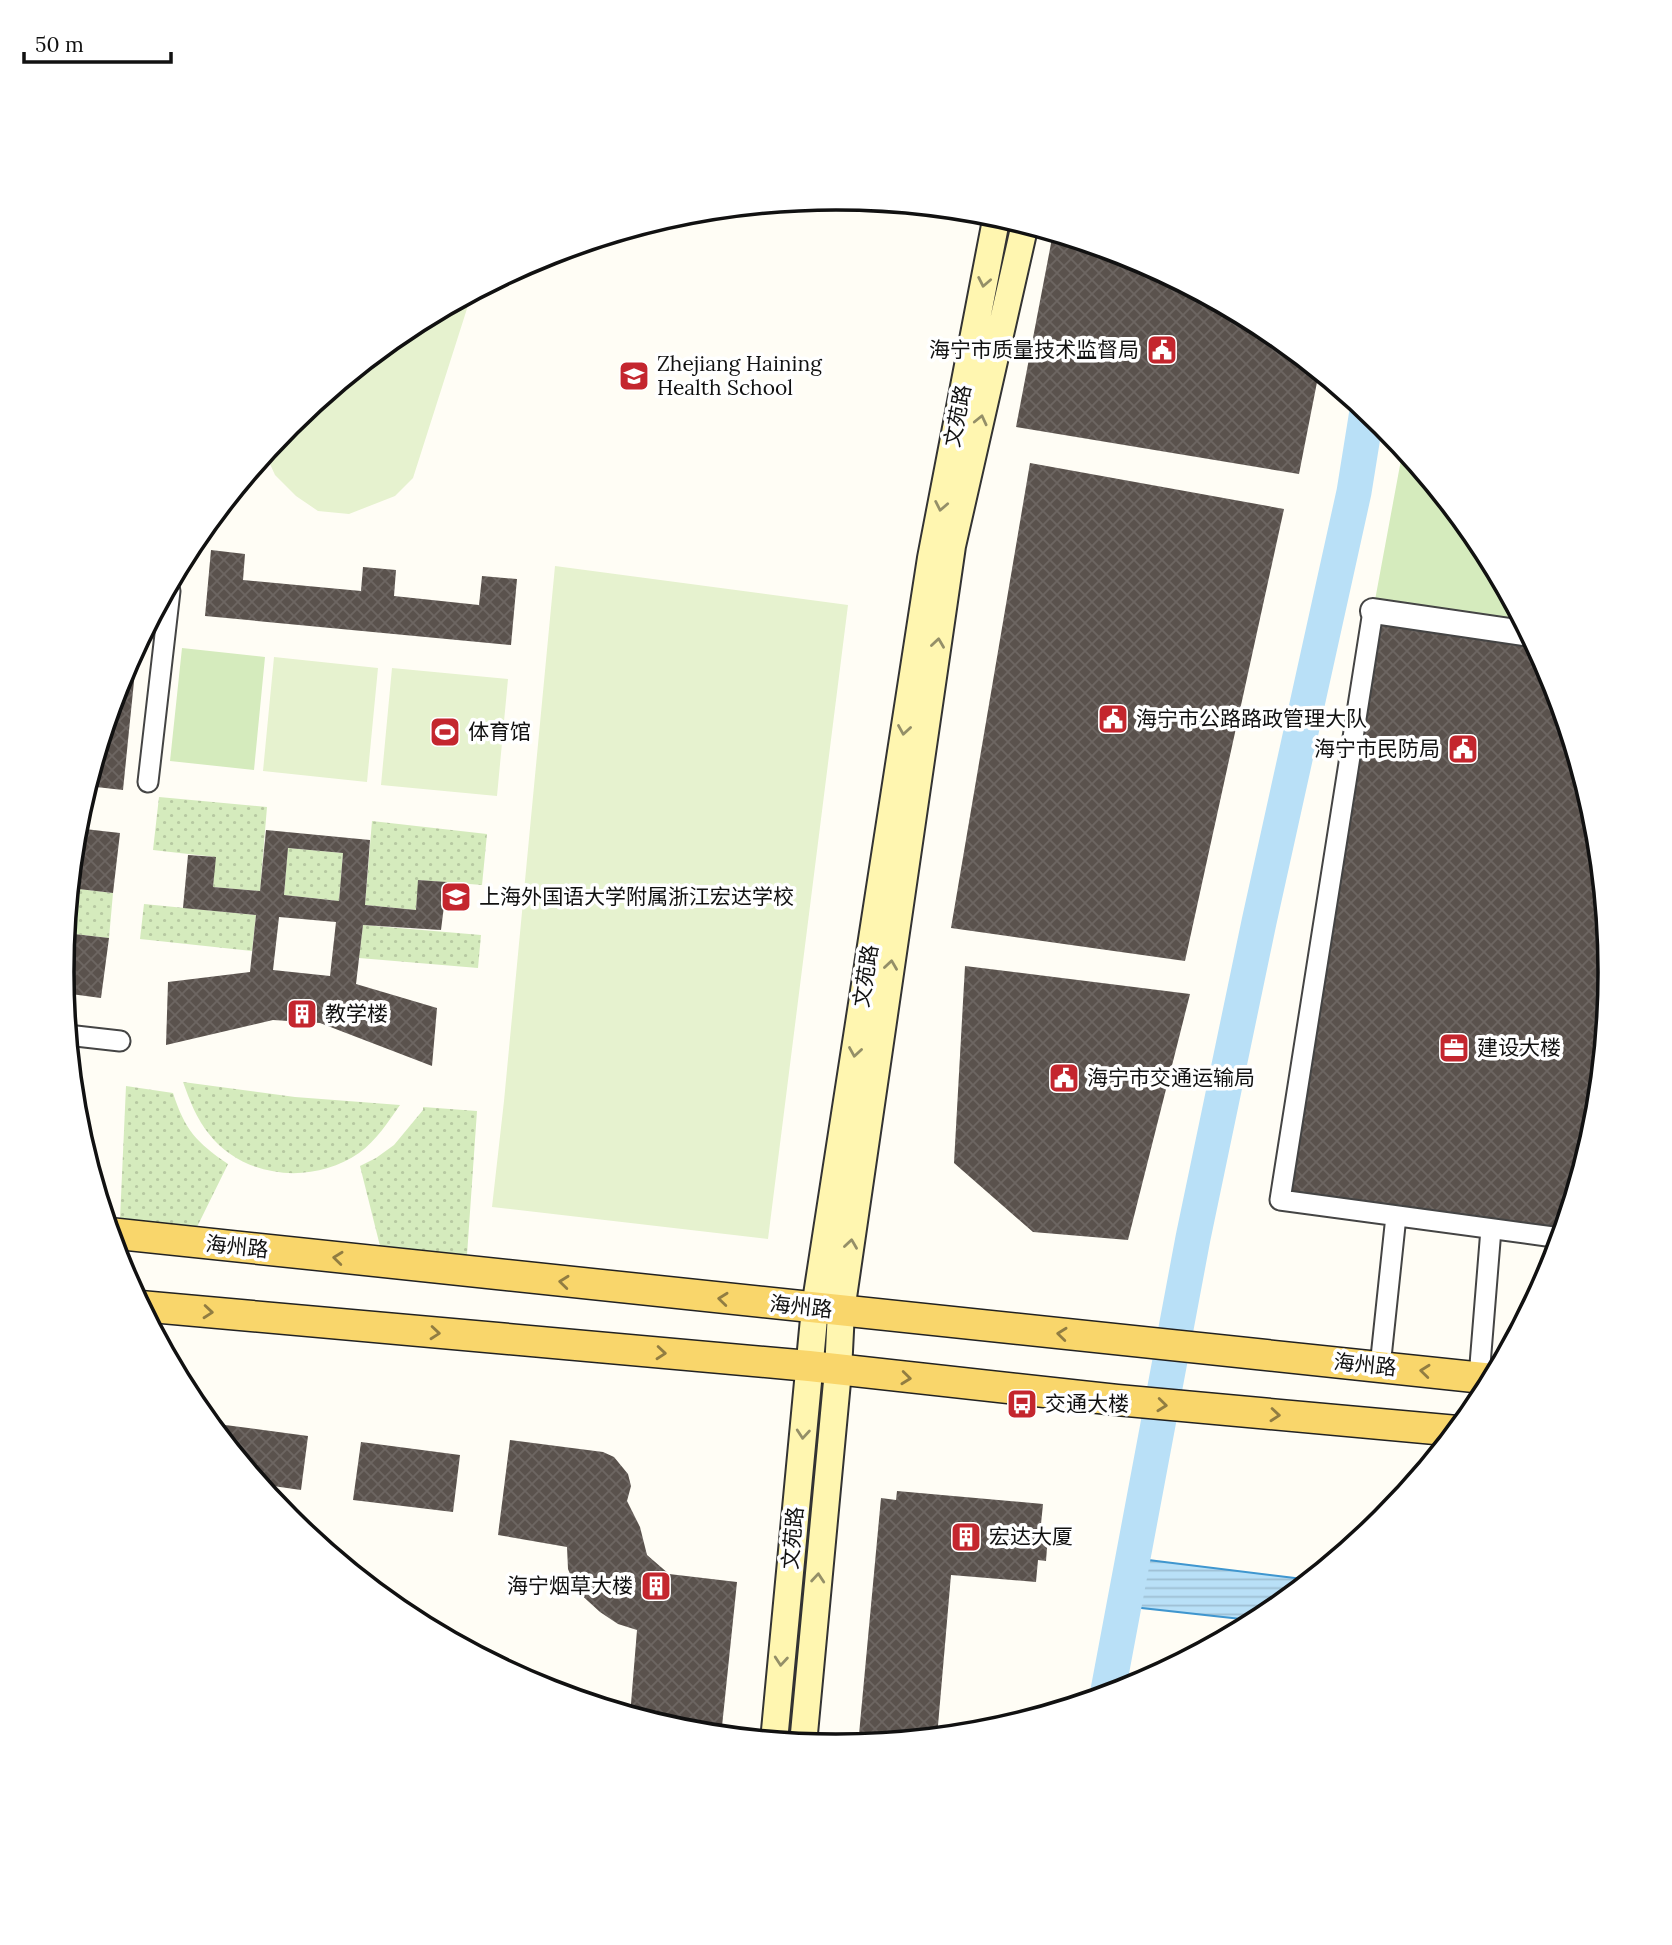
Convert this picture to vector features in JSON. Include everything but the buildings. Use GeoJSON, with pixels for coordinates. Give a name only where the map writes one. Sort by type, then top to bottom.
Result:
{"type":"FeatureCollection","features":[{"type":"Feature","properties":{"kind":"main road","name":"文苑路"},"geometry":{"type":"LineString","coordinates":[[804,1734],[828,1310],[931,558],[995,227]]}},
{"type":"Feature","properties":{"kind":"main road","name":"文苑路"},"geometry":{"type":"LineString","coordinates":[[828,1310],[952,547],[1023,234]]}},
{"type":"Feature","properties":{"kind":"main road","name":"海州路"},"geometry":{"type":"LineString","coordinates":[[120,1234],[1481,1378]]}},
{"type":"Feature","properties":{"kind":"main road"},"geometry":{"type":"LineString","coordinates":[[151,1307],[824,1368],[1207,1409],[1446,1430]]}},
{"type":"Feature","properties":{"kind":"main road","name":"文苑路"},"geometry":{"type":"LineString","coordinates":[[775,1732],[824,1368]]}},
{"type":"Feature","properties":{"kind":"street"},"geometry":{"type":"LineString","coordinates":[[148,782],[168,605]]}},
{"type":"Feature","properties":{"kind":"street"},"geometry":{"type":"LineString","coordinates":[[1519,633],[1373,611],[1280,1200],[1551,1237]]}},
{"type":"Feature","properties":{"kind":"street"},"geometry":{"type":"LineString","coordinates":[[76,1036],[120,1041]]}},
{"type":"Feature","properties":{"kind":"street"},"geometry":{"type":"LineString","coordinates":[[1380,1367],[1396,1216]]}},
{"type":"Feature","properties":{"kind":"street"},"geometry":{"type":"LineString","coordinates":[[1486,1370],[1491,1229]]}},
{"type":"Feature","properties":{"kind":"green space"},"geometry":{"type":"Polygon","coordinates":[[[468,305],[413,478],[395,496],[349,514],[318,511],[296,496],[275,475],[270,463],[333,399],[412,339],[468,305]]]}},
{"type":"Feature","properties":{"kind":"green space"},"geometry":{"type":"Polygon","coordinates":[[[1401,461],[1441,508],[1470,549],[1519,632],[1373,611],[1401,461]]]}},
{"type":"Feature","properties":{"kind":"green space"},"geometry":{"type":"Polygon","coordinates":[[[555,566],[848,605],[768,1239],[492,1207],[555,566]]]}},
{"type":"Feature","properties":{"kind":"green space"},"geometry":{"type":"Polygon","coordinates":[[[182,648],[265,657],[254,770],[170,761],[182,648]]]}},
{"type":"Feature","properties":{"kind":"green space"},"geometry":{"type":"Polygon","coordinates":[[[274,657],[378,668],[367,782],[263,771],[274,657]]]}},
{"type":"Feature","properties":{"kind":"green space","name":"体育馆"},"geometry":{"type":"Polygon","coordinates":[[[392,668],[508,679],[497,796],[381,785],[392,668]]]}},
{"type":"Feature","properties":{"kind":"green space"},"geometry":{"type":"Polygon","coordinates":[[[159,797],[267,807],[260,891],[213,887],[215,857],[153,850],[159,797]]]}},
{"type":"Feature","properties":{"kind":"green space"},"geometry":{"type":"Polygon","coordinates":[[[372,821],[487,834],[482,885],[419,880],[416,910],[365,905],[372,821]]]}},
{"type":"Feature","properties":{"kind":"green space"},"geometry":{"type":"Polygon","coordinates":[[[288,848],[343,853],[339,901],[284,895],[288,848]]]}},
{"type":"Feature","properties":{"kind":"green space"},"geometry":{"type":"Polygon","coordinates":[[[78,889],[113,893],[109,938],[75,934],[78,889]]]}},
{"type":"Feature","properties":{"kind":"green space"},"geometry":{"type":"Polygon","coordinates":[[[144,904],[256,915],[252,951],[140,939],[144,904]]]}},
{"type":"Feature","properties":{"kind":"green space"},"geometry":{"type":"Polygon","coordinates":[[[363,925],[481,935],[478,968],[359,958],[363,925]]]}},
{"type":"Feature","properties":{"kind":"green space"},"geometry":{"type":"Polygon","coordinates":[[[183,1082],[295,1097],[400,1105],[376,1137],[359,1153],[321,1170],[280,1172],[260,1168],[224,1149],[200,1122],[183,1082]]]}},
{"type":"Feature","properties":{"kind":"green space"},"geometry":{"type":"Polygon","coordinates":[[[126,1086],[173,1093],[182,1117],[193,1134],[228,1164],[197,1227],[120,1219],[126,1086]]]}},
{"type":"Feature","properties":{"kind":"green space"},"geometry":{"type":"Polygon","coordinates":[[[423,1107],[477,1111],[467,1255],[380,1246],[360,1166],[394,1145],[423,1107]]]}},
{"type":"Feature","properties":{"kind":"water"},"geometry":{"type":"Polygon","coordinates":[[[1132,1558],[1298,1578],[1240,1619],[1124,1606],[1132,1558]]]}},
{"type":"Feature","properties":{"kind":"waterway"},"geometry":{"type":"LineString","coordinates":[[1109,1684],[1193,1238],[1259,922],[1354,492],[1365,424]]}},
{"type":"Feature","properties":{"kind":"place","name":"海宁市质量技术监督局"},"geometry":{"type":"Point","coordinates":[1162,350]}},
{"type":"Feature","properties":{"kind":"place","name":"Zhejiang Haining Health School"},"geometry":{"type":"Point","coordinates":[634,376]}},
{"type":"Feature","properties":{"kind":"place","name":"海宁市公路路政管理大队"},"geometry":{"type":"Point","coordinates":[1113,719]}},
{"type":"Feature","properties":{"kind":"place","name":"体育馆"},"geometry":{"type":"Point","coordinates":[445,732]}},
{"type":"Feature","properties":{"kind":"place","name":"海宁市民防局"},"geometry":{"type":"Point","coordinates":[1463,749]}},
{"type":"Feature","properties":{"kind":"place","name":"上海外国语大学附属浙江宏达学校"},"geometry":{"type":"Point","coordinates":[456,897]}},
{"type":"Feature","properties":{"kind":"place","name":"教学楼"},"geometry":{"type":"Point","coordinates":[302,1014]}},
{"type":"Feature","properties":{"kind":"place","name":"建设大楼"},"geometry":{"type":"Point","coordinates":[1454,1048]}},
{"type":"Feature","properties":{"kind":"place","name":"海宁市交通运输局"},"geometry":{"type":"Point","coordinates":[1064,1078]}},
{"type":"Feature","properties":{"kind":"place","name":"交通大楼"},"geometry":{"type":"Point","coordinates":[1022,1404]}},
{"type":"Feature","properties":{"kind":"place","name":"宏达大厦"},"geometry":{"type":"Point","coordinates":[966,1537]}},
{"type":"Feature","properties":{"kind":"place","name":"海宁烟草大楼"},"geometry":{"type":"Point","coordinates":[656,1586]}}]}
